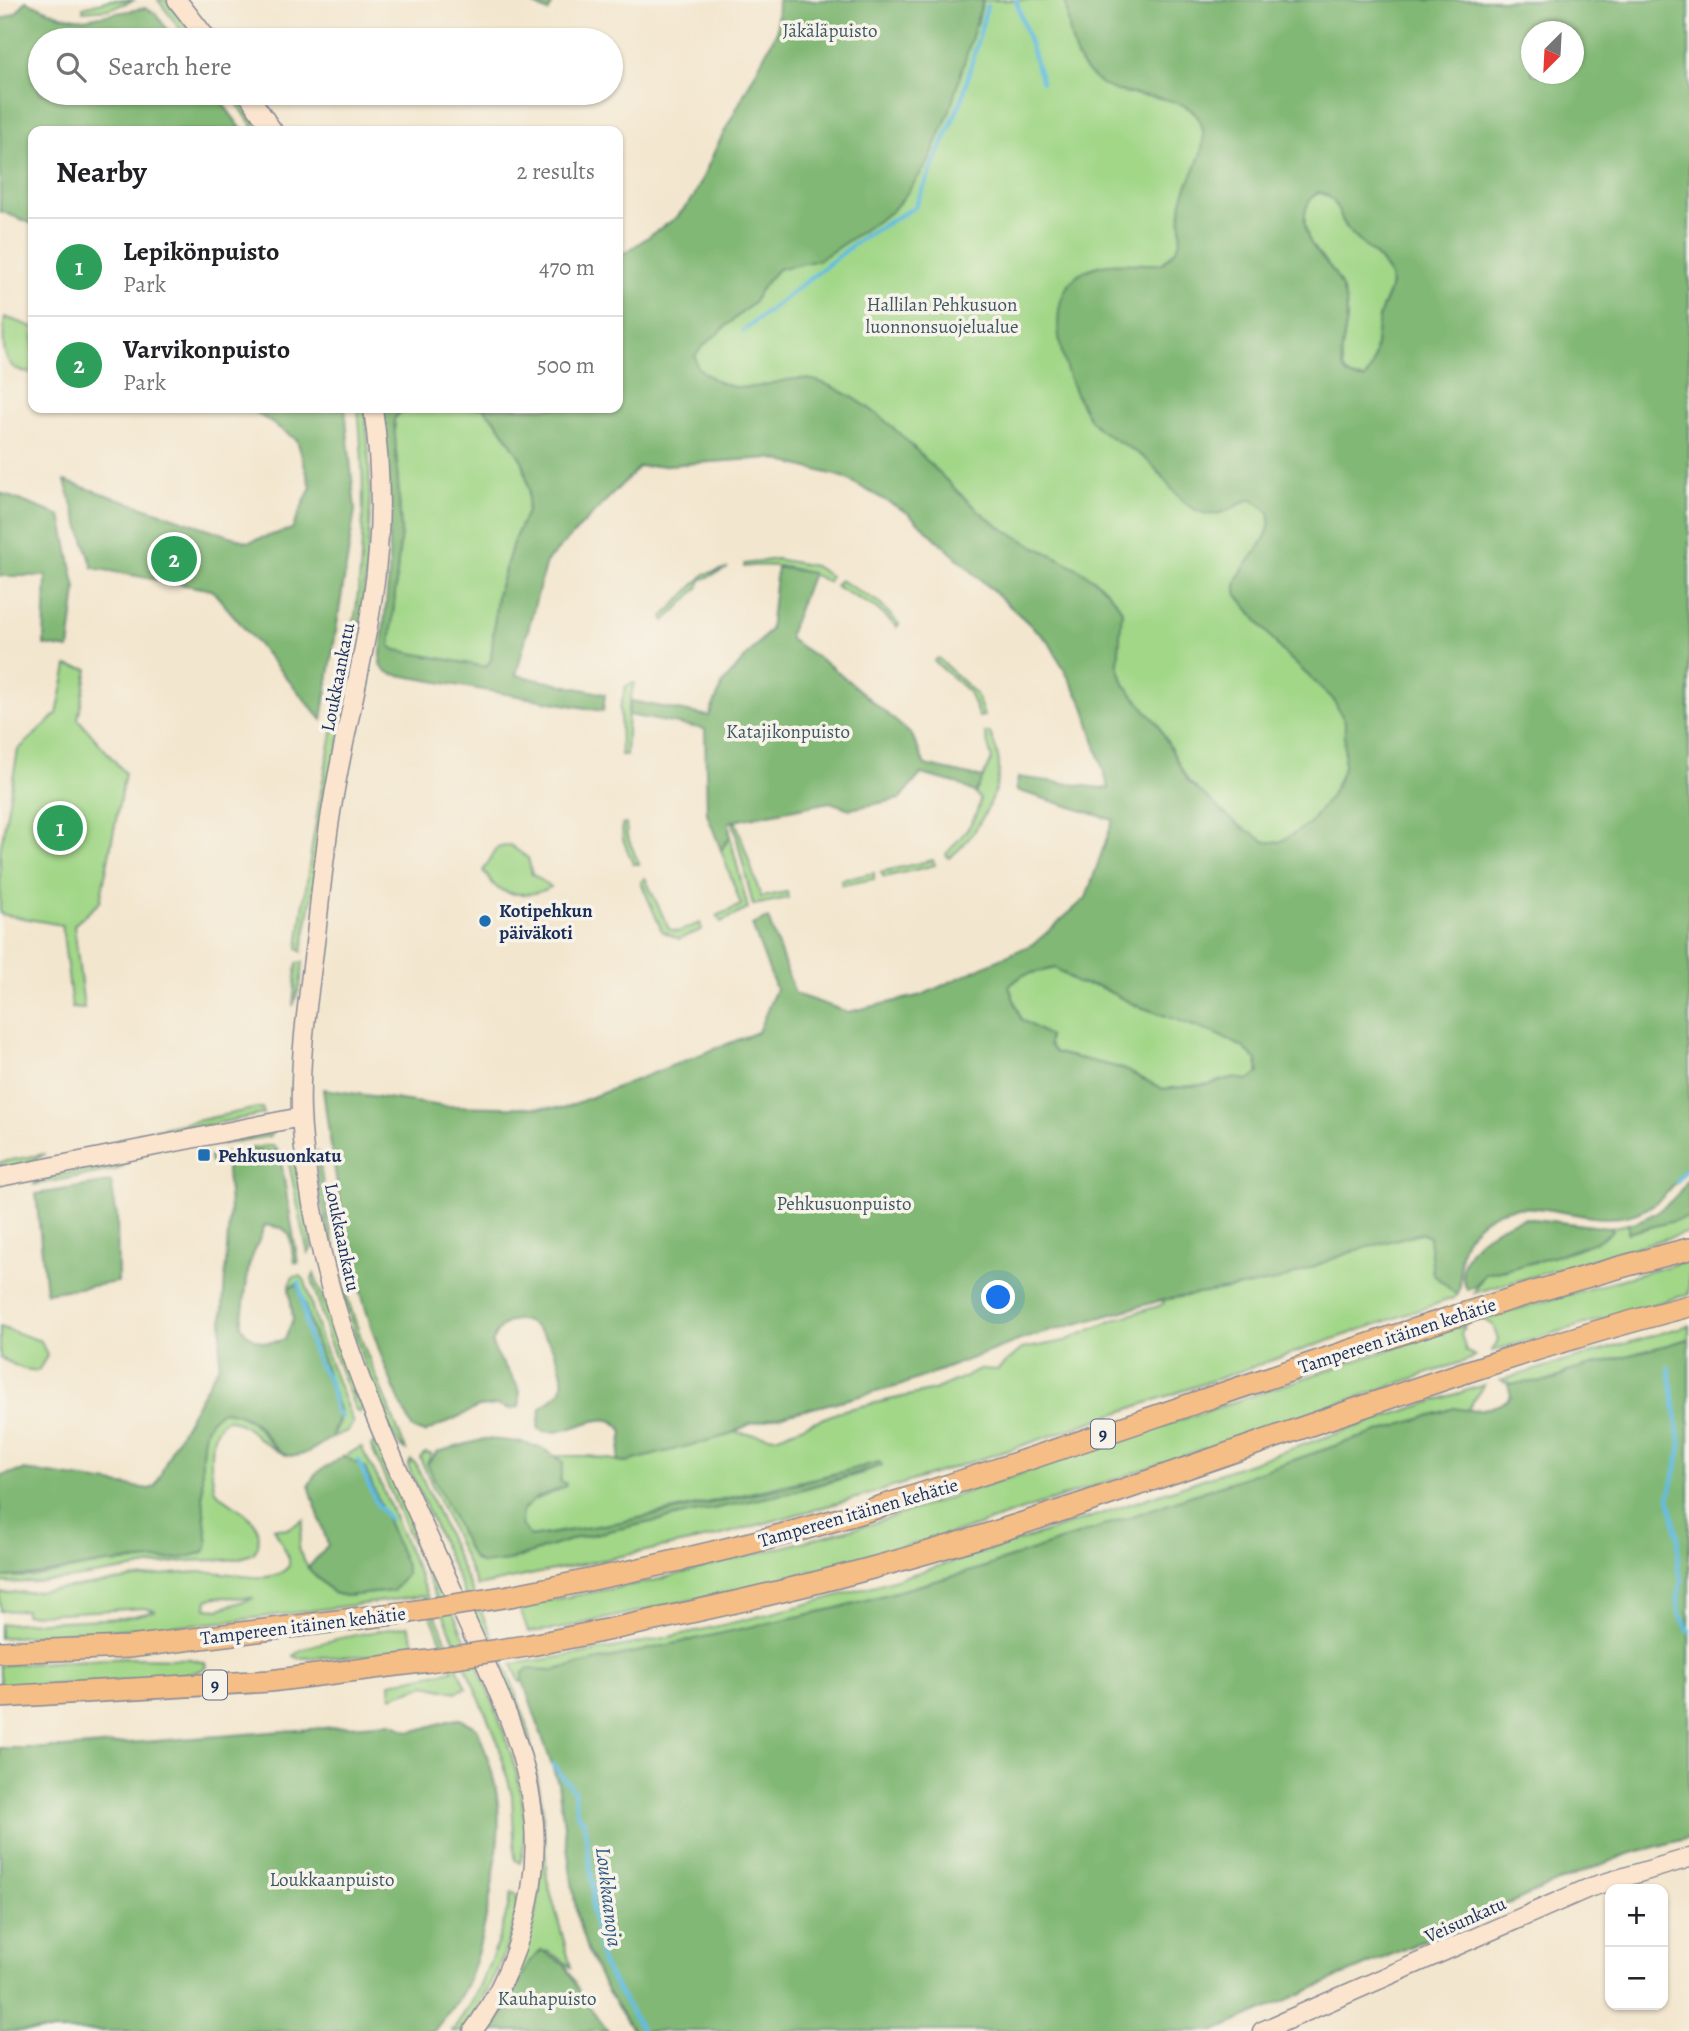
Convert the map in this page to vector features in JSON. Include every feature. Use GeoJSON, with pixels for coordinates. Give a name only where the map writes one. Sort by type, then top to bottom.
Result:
{"type":"FeatureCollection","features":[{"type":"Feature","properties":{"kind":"highway","name":"Tampereen itäinen kehätie"},"geometry":{"type":"LineString","coordinates":[[0,1652],[129,1647],[410,1612],[623,1574],[874,1509],[1473,1310],[1689,1249]]}},
{"type":"Feature","properties":{"kind":"highway","name":"9"},"geometry":{"type":"LineString","coordinates":[[0,1697],[270,1681],[429,1661],[526,1646],[762,1596],[914,1556],[1027,1522],[1510,1359],[1689,1306]]}},
{"type":"Feature","properties":{"kind":"street"},"geometry":{"type":"LineString","coordinates":[[177,0],[199,28]]}},
{"type":"Feature","properties":{"kind":"street"},"geometry":{"type":"LineString","coordinates":[[255,105],[270,126]]}},
{"type":"Feature","properties":{"kind":"street","name":"Loukkaankatu"},"geometry":{"type":"LineString","coordinates":[[374,413],[379,464],[375,584],[333,801],[310,982],[301,1117],[314,1213],[342,1325],[394,1458],[508,1717],[530,1793],[535,1854],[530,1895],[506,1972],[473,2031]]}},
{"type":"Feature","properties":{"kind":"street"},"geometry":{"type":"LineString","coordinates":[[0,1177],[301,1117]]}},
{"type":"Feature","properties":{"kind":"street","name":"Veisunkatu"},"geometry":{"type":"LineString","coordinates":[[1262,2031],[1591,1887],[1689,1858]]}},
{"type":"Feature","properties":{"kind":"green space"},"geometry":{"type":"Polygon","coordinates":[[[110,0],[135,0],[109,9],[83,11],[83,7],[110,0]]]}},
{"type":"Feature","properties":{"kind":"green space"},"geometry":{"type":"Polygon","coordinates":[[[158,0],[166,0],[188,28],[180,28],[158,0]]]}},
{"type":"Feature","properties":{"kind":"green space"},"geometry":{"type":"Polygon","coordinates":[[[525,0],[555,0],[548,12],[525,0]]]}},
{"type":"Feature","properties":{"kind":"green space"},"geometry":{"type":"Polygon","coordinates":[[[778,0],[983,0],[949,113],[928,163],[905,196],[892,211],[819,260],[778,269],[760,290],[754,302],[702,347],[695,356],[697,367],[716,380],[732,386],[748,388],[791,379],[806,379],[823,383],[848,395],[893,428],[974,507],[996,524],[1081,570],[1096,581],[1122,610],[1118,665],[1124,684],[1158,724],[1188,781],[1237,824],[1266,842],[1280,842],[1309,824],[1332,794],[1344,767],[1345,722],[1333,699],[1282,651],[1237,595],[1239,576],[1266,536],[1269,512],[1252,499],[1214,514],[1190,507],[1149,462],[1102,431],[1089,418],[1071,381],[1059,336],[1059,314],[1063,295],[1074,279],[1092,268],[1118,263],[1161,264],[1177,248],[1181,234],[1183,198],[1202,150],[1202,127],[1196,115],[1186,107],[1160,98],[1113,90],[1090,75],[1075,52],[1065,0],[1689,0],[1689,1162],[1664,1196],[1636,1213],[1608,1218],[1523,1207],[1497,1212],[1473,1230],[1466,1239],[1462,1248],[1457,1295],[1433,1274],[1429,1237],[1421,1233],[1353,1251],[1277,1281],[1162,1300],[1023,1339],[899,1386],[750,1424],[726,1436],[627,1462],[618,1461],[623,1432],[616,1423],[595,1421],[548,1432],[538,1428],[541,1408],[560,1392],[561,1368],[556,1354],[539,1330],[528,1322],[516,1320],[504,1325],[492,1343],[515,1382],[520,1398],[519,1407],[479,1407],[424,1433],[413,1429],[378,1348],[353,1263],[336,1177],[323,1089],[442,1106],[564,1108],[758,1032],[776,989],[752,925],[768,918],[795,994],[848,1012],[922,995],[1035,943],[1086,898],[1113,820],[1016,790],[1018,777],[1109,789],[1084,706],[1049,642],[908,513],[843,477],[770,458],[639,467],[546,562],[516,675],[605,694],[603,711],[393,674],[385,671],[380,664],[389,574],[389,494],[382,413],[398,413],[394,419],[401,531],[390,646],[396,650],[486,667],[491,660],[497,596],[514,540],[527,512],[529,490],[523,462],[488,413],[623,413],[623,254],[677,217],[694,197],[716,148],[777,31],[778,0]],[[1319,192],[1311,198],[1306,207],[1305,227],[1312,246],[1337,277],[1343,292],[1347,316],[1342,351],[1343,368],[1354,378],[1364,379],[1373,364],[1379,317],[1391,281],[1382,263],[1352,234],[1330,198],[1319,192]],[[1056,968],[1023,975],[1009,986],[1021,1019],[1049,1036],[1049,1045],[1056,1053],[1121,1068],[1163,1089],[1210,1084],[1231,1078],[1249,1080],[1259,1073],[1257,1060],[1243,1047],[1214,1033],[1135,1005],[1098,986],[1077,983],[1056,968]]]}},
{"type":"Feature","properties":{"kind":"green space","name":"Hallilan Pehkusuon luonnonsuojelualue"},"geometry":{"type":"Polygon","coordinates":[[[983,0],[1065,0],[1068,17],[1204,59],[1270,477],[1346,652],[1351,792],[1287,878],[1161,761],[1153,719],[947,524],[710,416],[676,319],[977,24],[983,0]]]}},
{"type":"Feature","properties":{"kind":"green space"},"geometry":{"type":"Polygon","coordinates":[[[26,1],[61,16],[84,19],[145,8],[155,13],[166,28],[28,28],[28,105],[224,105],[239,126],[28,126],[28,222],[0,211],[0,20],[16,13],[26,1]]]}},
{"type":"Feature","properties":{"kind":"green space"},"geometry":{"type":"Polygon","coordinates":[[[238,105],[246,105],[261,126],[253,126],[238,105]]]}},
{"type":"Feature","properties":{"kind":"green space"},"geometry":{"type":"Polygon","coordinates":[[[1319,192],[1334,202],[1347,228],[1382,263],[1391,281],[1378,322],[1373,368],[1364,379],[1354,378],[1343,368],[1342,351],[1347,316],[1343,292],[1337,277],[1312,246],[1305,227],[1306,207],[1319,192]]]}},
{"type":"Feature","properties":{"kind":"green space"},"geometry":{"type":"Polygon","coordinates":[[[5,317],[28,325],[28,373],[14,368],[9,362],[3,337],[5,317]]]}},
{"type":"Feature","properties":{"kind":"green space"},"geometry":{"type":"Polygon","coordinates":[[[256,413],[345,413],[355,510],[322,720],[212,590],[93,568],[65,481],[248,542],[292,529],[311,487],[297,440],[256,413]]]}},
{"type":"Feature","properties":{"kind":"green space"},"geometry":{"type":"Polygon","coordinates":[[[358,413],[365,413],[370,498],[365,585],[356,646],[351,643],[363,526],[358,413]]]}},
{"type":"Feature","properties":{"kind":"green space"},"geometry":{"type":"Polygon","coordinates":[[[401,413],[488,413],[523,462],[529,490],[527,512],[514,540],[497,596],[491,660],[485,667],[395,650],[390,646],[401,531],[394,419],[401,413]]]}},
{"type":"Feature","properties":{"kind":"green space"},"geometry":{"type":"Polygon","coordinates":[[[0,493],[61,516],[76,589],[69,649],[44,645],[46,576],[0,576],[0,493]]]}},
{"type":"Feature","properties":{"kind":"green space"},"geometry":{"type":"Polygon","coordinates":[[[776,559],[814,566],[830,576],[828,582],[787,567],[744,567],[744,564],[776,559]]]}},
{"type":"Feature","properties":{"kind":"green space","name":"Katajikonpuisto"},"geometry":{"type":"Polygon","coordinates":[[[777,567],[812,573],[789,635],[791,640],[832,667],[912,735],[925,765],[983,778],[975,793],[959,784],[921,774],[900,799],[850,809],[830,802],[729,822],[730,837],[721,850],[707,814],[705,729],[628,715],[631,701],[709,716],[723,683],[770,630],[777,567]]]}},
{"type":"Feature","properties":{"kind":"green space"},"geometry":{"type":"Polygon","coordinates":[[[728,568],[701,580],[698,588],[665,621],[663,617],[705,574],[728,568]]]}},
{"type":"Feature","properties":{"kind":"green space"},"geometry":{"type":"Polygon","coordinates":[[[840,580],[878,602],[899,624],[897,627],[876,608],[835,586],[840,580]]]}},
{"type":"Feature","properties":{"kind":"green space"},"geometry":{"type":"Polygon","coordinates":[[[349,652],[355,653],[302,952],[298,948],[320,799],[349,652]]]}},
{"type":"Feature","properties":{"kind":"green space"},"geometry":{"type":"Polygon","coordinates":[[[938,658],[976,694],[984,716],[979,717],[969,692],[934,661],[938,658]]]}},
{"type":"Feature","properties":{"kind":"green space"},"geometry":{"type":"Polygon","coordinates":[[[67,666],[88,669],[78,719],[125,773],[100,902],[74,925],[84,1009],[72,1008],[62,925],[0,914],[0,851],[18,750],[57,714],[67,666]]]}},
{"type":"Feature","properties":{"kind":"green space"},"geometry":{"type":"Polygon","coordinates":[[[634,683],[628,710],[626,755],[621,755],[620,708],[626,686],[634,683]]]}},
{"type":"Feature","properties":{"kind":"green space"},"geometry":{"type":"Polygon","coordinates":[[[985,733],[990,733],[998,757],[995,790],[976,829],[949,858],[946,854],[968,829],[976,815],[980,799],[975,793],[992,759],[985,733]]]}},
{"type":"Feature","properties":{"kind":"green space"},"geometry":{"type":"Polygon","coordinates":[[[733,822],[736,822],[761,897],[787,892],[788,898],[753,905],[733,822]]]}},
{"type":"Feature","properties":{"kind":"green space"},"geometry":{"type":"Polygon","coordinates":[[[626,824],[627,836],[639,864],[633,864],[623,839],[622,825],[626,824]]]}},
{"type":"Feature","properties":{"kind":"green space"},"geometry":{"type":"Polygon","coordinates":[[[730,837],[748,909],[721,922],[717,916],[741,905],[721,850],[730,837]]]}},
{"type":"Feature","properties":{"kind":"green space"},"geometry":{"type":"Polygon","coordinates":[[[510,845],[528,858],[532,874],[551,887],[518,894],[505,892],[495,886],[483,871],[497,848],[510,845]]]}},
{"type":"Feature","properties":{"kind":"green space"},"geometry":{"type":"Polygon","coordinates":[[[933,860],[935,865],[884,877],[881,872],[933,860]]]}},
{"type":"Feature","properties":{"kind":"green space"},"geometry":{"type":"Polygon","coordinates":[[[874,873],[874,879],[842,885],[841,880],[874,873]]]}},
{"type":"Feature","properties":{"kind":"green space"},"geometry":{"type":"Polygon","coordinates":[[[645,878],[669,929],[678,932],[700,923],[702,930],[679,939],[662,931],[641,882],[645,878]]]}},
{"type":"Feature","properties":{"kind":"green space"},"geometry":{"type":"Polygon","coordinates":[[[303,962],[300,986],[293,1006],[297,963],[303,962]]]}},
{"type":"Feature","properties":{"kind":"green space"},"geometry":{"type":"Polygon","coordinates":[[[1056,968],[1077,983],[1098,986],[1135,1005],[1214,1033],[1243,1047],[1257,1060],[1259,1074],[1249,1080],[1231,1078],[1210,1084],[1163,1089],[1121,1068],[1056,1053],[1021,1019],[1009,986],[1023,975],[1056,968]]]}},
{"type":"Feature","properties":{"kind":"green space"},"geometry":{"type":"Polygon","coordinates":[[[262,1108],[264,1114],[134,1139],[139,1133],[262,1108]]]}},
{"type":"Feature","properties":{"kind":"green space"},"geometry":{"type":"Polygon","coordinates":[[[274,1131],[270,1136],[221,1144],[237,1137],[274,1131]]]}},
{"type":"Feature","properties":{"kind":"green space"},"geometry":{"type":"Polygon","coordinates":[[[273,1146],[279,1152],[259,1151],[211,1163],[210,1157],[273,1146]]]}},
{"type":"Feature","properties":{"kind":"green space"},"geometry":{"type":"Polygon","coordinates":[[[259,1151],[279,1152],[298,1263],[294,1262],[290,1236],[282,1228],[265,1225],[249,1265],[241,1326],[250,1336],[260,1341],[285,1339],[293,1319],[289,1288],[297,1284],[340,1412],[331,1438],[313,1450],[292,1456],[273,1446],[250,1419],[222,1411],[207,1427],[202,1451],[202,1484],[208,1544],[204,1552],[180,1558],[119,1562],[41,1574],[0,1577],[0,1476],[24,1470],[149,1489],[155,1487],[173,1446],[219,1365],[230,1205],[226,1160],[232,1156],[259,1151]]]}},
{"type":"Feature","properties":{"kind":"green space"},"geometry":{"type":"Polygon","coordinates":[[[318,1151],[328,1219],[343,1285],[364,1347],[406,1450],[394,1435],[379,1403],[347,1308],[323,1210],[317,1173],[318,1151]]]}},
{"type":"Feature","properties":{"kind":"green space"},"geometry":{"type":"Polygon","coordinates":[[[292,1153],[296,1155],[312,1248],[308,1254],[289,1164],[292,1153]]]}},
{"type":"Feature","properties":{"kind":"green space"},"geometry":{"type":"Polygon","coordinates":[[[45,1154],[27,1164],[0,1169],[0,1162],[45,1154]]]}},
{"type":"Feature","properties":{"kind":"green space"},"geometry":{"type":"Polygon","coordinates":[[[128,1162],[119,1169],[33,1185],[43,1178],[128,1162]]]}},
{"type":"Feature","properties":{"kind":"green space"},"geometry":{"type":"Polygon","coordinates":[[[1689,1178],[1689,1217],[1628,1233],[1628,1224],[1663,1207],[1689,1178]]]}},
{"type":"Feature","properties":{"kind":"green space"},"geometry":{"type":"Polygon","coordinates":[[[111,1182],[117,1217],[118,1282],[46,1293],[36,1194],[111,1182]]]}},
{"type":"Feature","properties":{"kind":"green space"},"geometry":{"type":"Polygon","coordinates":[[[1689,1217],[1689,1232],[1474,1293],[1485,1274],[1507,1270],[1606,1237],[1612,1229],[1609,1228],[1628,1224],[1628,1233],[1689,1217]]]}},
{"type":"Feature","properties":{"kind":"green space"},"geometry":{"type":"Polygon","coordinates":[[[1525,1218],[1609,1228],[1613,1231],[1571,1251],[1485,1274],[1475,1287],[1467,1290],[1463,1276],[1464,1263],[1478,1242],[1501,1227],[1525,1218]]]}},
{"type":"Feature","properties":{"kind":"green space"},"geometry":{"type":"Polygon","coordinates":[[[1421,1233],[1429,1237],[1433,1274],[1457,1295],[1454,1298],[1009,1450],[867,1495],[718,1536],[477,1586],[420,1458],[425,1453],[431,1454],[427,1464],[476,1562],[508,1561],[576,1538],[788,1493],[864,1473],[881,1463],[621,1522],[530,1537],[524,1532],[521,1523],[524,1507],[565,1484],[560,1481],[563,1463],[557,1456],[589,1456],[627,1462],[732,1432],[776,1437],[844,1410],[934,1390],[982,1369],[997,1370],[1022,1349],[1065,1341],[1116,1319],[1159,1306],[1164,1303],[1162,1300],[1265,1283],[1371,1245],[1421,1233]]]}},
{"type":"Feature","properties":{"kind":"green space"},"geometry":{"type":"Polygon","coordinates":[[[1689,1260],[1689,1294],[1492,1351],[1498,1340],[1493,1325],[1483,1319],[1689,1260]]]}},
{"type":"Feature","properties":{"kind":"green space"},"geometry":{"type":"Polygon","coordinates":[[[314,1274],[363,1406],[360,1413],[356,1411],[329,1341],[312,1279],[314,1274]]]}},
{"type":"Feature","properties":{"kind":"green space"},"geometry":{"type":"Polygon","coordinates":[[[301,1276],[305,1281],[320,1337],[353,1423],[347,1431],[331,1438],[339,1422],[300,1288],[297,1284],[289,1288],[293,1277],[301,1276]]]}},
{"type":"Feature","properties":{"kind":"green space"},"geometry":{"type":"Polygon","coordinates":[[[1465,1324],[1461,1334],[1466,1351],[1475,1356],[1474,1358],[958,1532],[765,1584],[558,1629],[528,1632],[519,1606],[652,1581],[874,1523],[1465,1324]]]}},
{"type":"Feature","properties":{"kind":"green space"},"geometry":{"type":"Polygon","coordinates":[[[1689,1325],[1689,1339],[1567,1372],[1544,1382],[1517,1384],[1501,1380],[1689,1325]]]}},
{"type":"Feature","properties":{"kind":"green space"},"geometry":{"type":"Polygon","coordinates":[[[0,1327],[41,1341],[47,1356],[38,1371],[23,1369],[0,1358],[0,1327]]]}},
{"type":"Feature","properties":{"kind":"green space"},"geometry":{"type":"Polygon","coordinates":[[[1689,1339],[1689,1838],[1628,1854],[1563,1880],[1215,2031],[633,2031],[606,1989],[587,1950],[577,1917],[558,1783],[523,1681],[523,1673],[527,1669],[554,1670],[837,1608],[979,1569],[1343,1443],[1454,1408],[1476,1410],[1492,1407],[1511,1396],[1508,1384],[1555,1380],[1567,1372],[1689,1339]]]}},
{"type":"Feature","properties":{"kind":"green space"},"geometry":{"type":"Polygon","coordinates":[[[1484,1385],[1466,1412],[1462,1410],[1343,1443],[979,1569],[838,1608],[554,1670],[527,1670],[520,1682],[512,1664],[637,1644],[760,1616],[883,1583],[1004,1546],[1484,1385]]]}},
{"type":"Feature","properties":{"kind":"green space"},"geometry":{"type":"Polygon","coordinates":[[[222,1411],[243,1416],[280,1452],[242,1425],[227,1419],[220,1425],[213,1442],[211,1462],[215,1491],[249,1516],[255,1524],[258,1542],[254,1553],[231,1559],[190,1561],[48,1581],[0,1582],[0,1577],[31,1577],[107,1563],[175,1559],[208,1544],[203,1501],[202,1450],[207,1426],[211,1419],[222,1411]]]}},
{"type":"Feature","properties":{"kind":"green space"},"geometry":{"type":"Polygon","coordinates":[[[485,1439],[537,1447],[563,1463],[560,1481],[566,1484],[564,1487],[536,1498],[522,1511],[521,1525],[531,1537],[621,1522],[786,1487],[879,1462],[881,1466],[788,1493],[576,1538],[508,1561],[482,1564],[472,1557],[427,1464],[437,1452],[485,1439]]]}},
{"type":"Feature","properties":{"kind":"green space"},"geometry":{"type":"Polygon","coordinates":[[[375,1442],[381,1450],[471,1652],[501,1725],[514,1763],[522,1800],[525,1833],[520,1863],[515,1860],[512,1795],[498,1742],[371,1446],[375,1442]]]}},
{"type":"Feature","properties":{"kind":"green space"},"geometry":{"type":"Polygon","coordinates":[[[361,1447],[382,1487],[466,1688],[456,1692],[426,1685],[391,1697],[390,1683],[453,1670],[423,1596],[224,1622],[0,1638],[0,1624],[124,1618],[156,1611],[145,1608],[25,1615],[25,1610],[0,1611],[0,1593],[52,1590],[182,1573],[218,1572],[251,1577],[272,1576],[289,1566],[289,1558],[274,1528],[287,1529],[304,1520],[298,1549],[308,1568],[333,1593],[346,1596],[393,1591],[406,1575],[406,1566],[365,1469],[344,1456],[361,1447]],[[215,1597],[207,1600],[206,1608],[219,1609],[254,1598],[215,1597]]]}},
{"type":"Feature","properties":{"kind":"green space"},"geometry":{"type":"Polygon","coordinates":[[[344,1456],[365,1468],[406,1566],[406,1575],[393,1591],[346,1596],[333,1593],[308,1568],[328,1545],[309,1485],[315,1474],[344,1456]]]}},
{"type":"Feature","properties":{"kind":"green space"},"geometry":{"type":"Polygon","coordinates":[[[411,1460],[416,1464],[508,1673],[527,1724],[542,1805],[547,1879],[571,1967],[548,1951],[530,1961],[494,2031],[486,2031],[522,1962],[540,1887],[542,1849],[535,1773],[520,1720],[408,1466],[411,1460]]]}},
{"type":"Feature","properties":{"kind":"green space"},"geometry":{"type":"Polygon","coordinates":[[[408,1626],[417,1650],[363,1656],[294,1656],[300,1651],[328,1641],[408,1626]]]}},
{"type":"Feature","properties":{"kind":"green space"},"geometry":{"type":"Polygon","coordinates":[[[127,1658],[191,1659],[205,1663],[206,1667],[172,1677],[142,1680],[0,1686],[0,1665],[127,1658]]]}},
{"type":"Feature","properties":{"kind":"green space","name":"Loukkaanpuisto"},"geometry":{"type":"Polygon","coordinates":[[[460,1719],[477,1728],[495,1785],[499,1823],[494,1870],[480,1944],[467,1983],[434,2031],[0,2031],[0,1748],[64,1748],[388,1723],[414,1731],[460,1719]]]}},
{"type":"Feature","properties":{"kind":"green space"},"geometry":{"type":"Polygon","coordinates":[[[512,1892],[517,1895],[516,1913],[499,1966],[462,2031],[452,2031],[473,1999],[489,1965],[512,1892]]]}},
{"type":"Feature","properties":{"kind":"green space","name":"Kauhapuisto"},"geometry":{"type":"Polygon","coordinates":[[[542,1950],[566,1966],[583,1998],[608,2031],[494,2031],[530,1961],[542,1950]]]}},
{"type":"Feature","properties":{"kind":"waterway"},"geometry":{"type":"LineString","coordinates":[[1016,0],[1042,82]]}},
{"type":"Feature","properties":{"kind":"waterway"},"geometry":{"type":"LineString","coordinates":[[743,331],[863,237],[915,207],[962,99],[987,6]]}},
{"type":"Feature","properties":{"kind":"waterway"},"geometry":{"type":"LineString","coordinates":[[1677,1182],[1689,1164]]}},
{"type":"Feature","properties":{"kind":"waterway","name":"Loukkaanoja"},"geometry":{"type":"LineString","coordinates":[[299,1283],[309,1339],[319,1365],[329,1379],[336,1411],[341,1417]]}},
{"type":"Feature","properties":{"kind":"waterway"},"geometry":{"type":"LineString","coordinates":[[1669,1368],[1681,1447],[1669,1498],[1678,1538],[1678,1567],[1682,1579],[1678,1595],[1679,1612],[1689,1631]]}},
{"type":"Feature","properties":{"kind":"waterway","name":"Loukkaanoja"},"geometry":{"type":"LineString","coordinates":[[358,1460],[377,1504],[389,1519]]}},
{"type":"Feature","properties":{"kind":"waterway","name":"Loukkaanoja"},"geometry":{"type":"LineString","coordinates":[[553,1765],[574,1791],[577,1813],[584,1822],[593,1887],[592,1911],[602,1963],[642,2031]]}},
{"type":"Feature","properties":{"kind":"place","name":"Varvikonpuisto"},"geometry":{"type":"Point","coordinates":[174,559]}},
{"type":"Feature","properties":{"kind":"place","name":"Lepikönpuisto"},"geometry":{"type":"Point","coordinates":[60,828]}},
{"type":"Feature","properties":{"kind":"place","name":"Kotipehkun päiväkoti"},"geometry":{"type":"Point","coordinates":[485,921]}},
{"type":"Feature","properties":{"kind":"place","name":"Pehkusuonkatu"},"geometry":{"type":"Point","coordinates":[204,1155]}},
{"type":"Feature","properties":{"kind":"park label","name":"Jäkäläpuisto"},"geometry":{"type":"Point","coordinates":[830,30]}},
{"type":"Feature","properties":{"kind":"park label","name":"Pehkusuonpuisto"},"geometry":{"type":"Point","coordinates":[844,1203]}}]}
